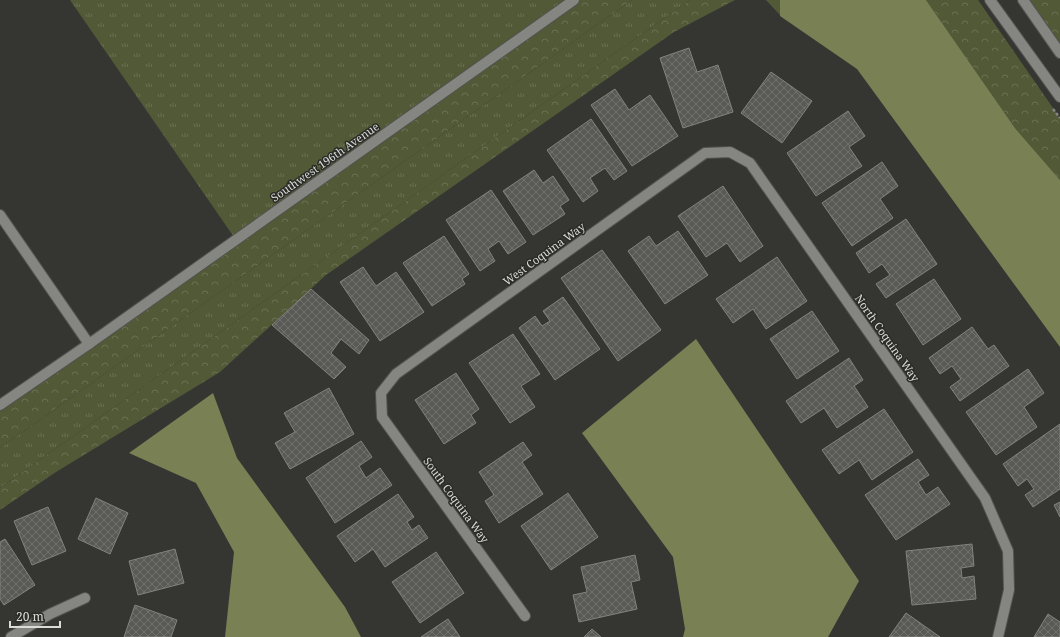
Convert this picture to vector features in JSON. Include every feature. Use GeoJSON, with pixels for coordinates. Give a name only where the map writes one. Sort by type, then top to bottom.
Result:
{"type":"FeatureCollection","features":[{"type":"Feature","properties":{"kind":"street","name":"Southwest 196th Avenue"},"geometry":{"type":"LineString","coordinates":[[0,405],[89,344],[574,0]]}},
{"type":"Feature","properties":{"kind":"street"},"geometry":{"type":"LineString","coordinates":[[990,0],[1060,97]]}},
{"type":"Feature","properties":{"kind":"street"},"geometry":{"type":"LineString","coordinates":[[1022,0],[1060,53]]}},
{"type":"Feature","properties":{"kind":"street","name":"West Coquina Way"},"geometry":{"type":"LineString","coordinates":[[380,393],[396,374],[705,153],[730,152]]}},
{"type":"Feature","properties":{"kind":"street","name":"North Coquina Way"},"geometry":{"type":"LineString","coordinates":[[730,152],[750,163],[985,498],[1008,551],[1009,590],[998,637]]}},
{"type":"Feature","properties":{"kind":"street"},"geometry":{"type":"LineString","coordinates":[[0,215],[89,344]]}},
{"type":"Feature","properties":{"kind":"street","name":"South Coquina Way"},"geometry":{"type":"LineString","coordinates":[[380,393],[382,417],[524,616]]}},
{"type":"Feature","properties":{"kind":"street"},"geometry":{"type":"LineString","coordinates":[[11,637],[50,614],[86,598]]}},
{"type":"Feature","properties":{"kind":"green space"},"geometry":{"type":"Polygon","coordinates":[[[70,0],[574,0],[236,240],[70,0]]]}},
{"type":"Feature","properties":{"kind":"green space"},"geometry":{"type":"Polygon","coordinates":[[[574,0],[632,0],[0,448],[0,405],[574,0]]]}},
{"type":"Feature","properties":{"kind":"green space"},"geometry":{"type":"Polygon","coordinates":[[[632,0],[690,0],[0,488],[0,448],[632,0]]]}},
{"type":"Feature","properties":{"kind":"green space"},"geometry":{"type":"Polygon","coordinates":[[[690,0],[735,0],[674,32],[326,275],[220,372],[56,472],[0,510],[0,488],[690,0]]]}},
{"type":"Feature","properties":{"kind":"green space"},"geometry":{"type":"Polygon","coordinates":[[[766,0],[780,0],[780,15],[766,0]]]}},
{"type":"Feature","properties":{"kind":"green space"},"geometry":{"type":"Polygon","coordinates":[[[926,0],[978,0],[1060,118],[1060,180],[1015,128],[926,0]]]}},
{"type":"Feature","properties":{"kind":"green space"},"geometry":{"type":"Polygon","coordinates":[[[1023,0],[1060,0],[1060,53],[1023,0]]]}},
{"type":"Feature","properties":{"kind":"shaded area"},"geometry":{"type":"Polygon","coordinates":[[[780,0],[926,0],[1015,128],[1060,180],[1060,347],[857,69],[780,16],[780,0]]]}},
{"type":"Feature","properties":{"kind":"shaded area"},"geometry":{"type":"Polygon","coordinates":[[[696,339],[859,581],[828,637],[683,637],[685,629],[673,557],[582,433],[696,339]]]}},
{"type":"Feature","properties":{"kind":"shaded area"},"geometry":{"type":"Polygon","coordinates":[[[213,393],[237,458],[345,607],[361,637],[225,637],[234,552],[196,483],[129,453],[213,393]]]}},
{"type":"Feature","properties":{"kind":"building"},"geometry":{"type":"Polygon","coordinates":[[[689,48],[697,72],[718,65],[733,112],[683,128],[660,58],[689,48]]]}},
{"type":"Feature","properties":{"kind":"building"},"geometry":{"type":"Polygon","coordinates":[[[771,72],[812,101],[782,143],[741,113],[771,72]]]}},
{"type":"Feature","properties":{"kind":"building"},"geometry":{"type":"Polygon","coordinates":[[[615,89],[629,110],[650,95],[678,136],[632,166],[591,105],[615,89]]]}},
{"type":"Feature","properties":{"kind":"building"},"geometry":{"type":"Polygon","coordinates":[[[848,111],[865,136],[849,147],[862,166],[816,196],[787,153],[848,111]]]}},
{"type":"Feature","properties":{"kind":"building"},"geometry":{"type":"Polygon","coordinates":[[[591,119],[627,171],[614,180],[605,168],[590,178],[598,191],[583,202],[547,150],[591,119]]]}},
{"type":"Feature","properties":{"kind":"building"},"geometry":{"type":"Polygon","coordinates":[[[882,162],[898,186],[880,199],[893,218],[852,246],[822,203],[882,162]]]}},
{"type":"Feature","properties":{"kind":"building"},"geometry":{"type":"Polygon","coordinates":[[[534,170],[543,183],[553,176],[569,200],[560,206],[565,214],[533,235],[503,191],[534,170]]]}},
{"type":"Feature","properties":{"kind":"building"},"geometry":{"type":"Polygon","coordinates":[[[723,186],[763,246],[740,262],[727,243],[706,257],[678,216],[723,186]]]}},
{"type":"Feature","properties":{"kind":"building"},"geometry":{"type":"Polygon","coordinates":[[[491,190],[526,242],[508,254],[499,241],[488,249],[495,261],[480,271],[446,220],[491,190]]]}},
{"type":"Feature","properties":{"kind":"building"},"geometry":{"type":"Polygon","coordinates":[[[906,219],[937,264],[886,298],[876,284],[890,275],[882,264],[869,273],[856,253],[906,219]]]}},
{"type":"Feature","properties":{"kind":"building"},"geometry":{"type":"Polygon","coordinates":[[[678,231],[708,275],[665,304],[628,251],[649,236],[656,246],[678,231]]]}},
{"type":"Feature","properties":{"kind":"building"},"geometry":{"type":"Polygon","coordinates":[[[444,236],[469,274],[462,279],[465,284],[432,306],[403,263],[444,236]]]}},
{"type":"Feature","properties":{"kind":"building"},"geometry":{"type":"Polygon","coordinates":[[[602,250],[661,330],[618,361],[561,278],[602,250]]]}},
{"type":"Feature","properties":{"kind":"building"},"geometry":{"type":"Polygon","coordinates":[[[777,257],[807,301],[766,329],[753,309],[733,323],[716,299],[777,257]]]}},
{"type":"Feature","properties":{"kind":"building"},"geometry":{"type":"Polygon","coordinates":[[[363,267],[376,286],[396,272],[424,312],[380,341],[340,282],[363,267]]]}},
{"type":"Feature","properties":{"kind":"building"},"geometry":{"type":"Polygon","coordinates":[[[934,279],[961,319],[923,345],[896,304],[934,279]]]}},
{"type":"Feature","properties":{"kind":"building"},"geometry":{"type":"Polygon","coordinates":[[[311,289],[369,340],[359,354],[341,339],[331,353],[346,367],[334,379],[272,325],[311,289]]]}},
{"type":"Feature","properties":{"kind":"building"},"geometry":{"type":"Polygon","coordinates":[[[563,297],[600,349],[555,380],[519,328],[535,316],[542,326],[550,321],[543,311],[563,297]]]}},
{"type":"Feature","properties":{"kind":"building"},"geometry":{"type":"Polygon","coordinates":[[[812,311],[839,351],[797,379],[770,339],[812,311]]]}},
{"type":"Feature","properties":{"kind":"building"},"geometry":{"type":"Polygon","coordinates":[[[972,327],[988,349],[994,345],[1009,366],[960,401],[950,387],[961,379],[952,366],[940,374],[929,358],[972,327]]]}},
{"type":"Feature","properties":{"kind":"building"},"geometry":{"type":"Polygon","coordinates":[[[513,334],[540,374],[521,386],[535,407],[510,423],[469,363],[513,334]]]}},
{"type":"Feature","properties":{"kind":"building"},"geometry":{"type":"Polygon","coordinates":[[[849,358],[863,380],[854,386],[868,407],[837,428],[824,408],[801,423],[786,401],[849,358]]]}},
{"type":"Feature","properties":{"kind":"building"},"geometry":{"type":"Polygon","coordinates":[[[1028,369],[1044,393],[1024,407],[1037,427],[996,455],[966,412],[1028,369]]]}},
{"type":"Feature","properties":{"kind":"building"},"geometry":{"type":"Polygon","coordinates":[[[456,373],[479,409],[471,415],[476,423],[444,444],[415,400],[456,373]]]}},
{"type":"Feature","properties":{"kind":"building"},"geometry":{"type":"Polygon","coordinates":[[[329,388],[354,434],[290,469],[275,443],[295,432],[284,413],[329,388]]]}},
{"type":"Feature","properties":{"kind":"building"},"geometry":{"type":"Polygon","coordinates":[[[884,409],[913,452],[872,480],[859,460],[839,474],[822,450],[884,409]]]}},
{"type":"Feature","properties":{"kind":"building"},"geometry":{"type":"Polygon","coordinates":[[[1060,424],[1060,489],[1033,507],[1025,495],[1034,489],[1027,479],[1018,486],[1003,464],[1060,424]]]}},
{"type":"Feature","properties":{"kind":"building"},"geometry":{"type":"Polygon","coordinates":[[[361,441],[372,457],[359,466],[366,478],[380,468],[392,485],[335,523],[306,478],[361,441]]]}},
{"type":"Feature","properties":{"kind":"building"},"geometry":{"type":"Polygon","coordinates":[[[523,442],[532,455],[522,462],[543,494],[499,523],[485,501],[494,495],[479,472],[523,442]]]}},
{"type":"Feature","properties":{"kind":"building"},"geometry":{"type":"Polygon","coordinates":[[[918,459],[929,475],[918,482],[926,495],[938,487],[950,504],[896,540],[865,495],[918,459]]]}},
{"type":"Feature","properties":{"kind":"building"},"geometry":{"type":"Polygon","coordinates":[[[568,493],[598,537],[551,570],[521,526],[568,493]]]}},
{"type":"Feature","properties":{"kind":"building"},"geometry":{"type":"Polygon","coordinates":[[[398,494],[414,517],[407,522],[412,530],[419,525],[428,538],[385,567],[373,549],[355,562],[337,536],[398,494]]]}},
{"type":"Feature","properties":{"kind":"building"},"geometry":{"type":"Polygon","coordinates":[[[96,498],[128,513],[110,554],[78,539],[96,498]]]}},
{"type":"Feature","properties":{"kind":"building"},"geometry":{"type":"Polygon","coordinates":[[[1060,502],[1060,517],[1054,505],[1060,502]]]}},
{"type":"Feature","properties":{"kind":"building"},"geometry":{"type":"Polygon","coordinates":[[[48,507],[66,551],[32,565],[14,521],[48,507]]]}},
{"type":"Feature","properties":{"kind":"building"},"geometry":{"type":"Polygon","coordinates":[[[5,539],[35,585],[4,605],[0,599],[0,542],[5,539]]]}},
{"type":"Feature","properties":{"kind":"building"},"geometry":{"type":"Polygon","coordinates":[[[972,544],[974,566],[961,568],[962,578],[974,576],[976,599],[912,605],[906,551],[972,544]]]}},
{"type":"Feature","properties":{"kind":"building"},"geometry":{"type":"Polygon","coordinates":[[[175,549],[184,583],[138,595],[129,561],[175,549]]]}},
{"type":"Feature","properties":{"kind":"building"},"geometry":{"type":"Polygon","coordinates":[[[436,552],[464,593],[420,623],[392,582],[436,552]]]}},
{"type":"Feature","properties":{"kind":"building"},"geometry":{"type":"Polygon","coordinates":[[[635,555],[640,580],[631,582],[637,609],[579,622],[573,595],[587,592],[581,567],[635,555]]]}},
{"type":"Feature","properties":{"kind":"building"},"geometry":{"type":"Polygon","coordinates":[[[135,605],[177,620],[171,637],[124,637],[135,605]]]}},
{"type":"Feature","properties":{"kind":"building"},"geometry":{"type":"Polygon","coordinates":[[[906,613],[940,637],[889,637],[906,613]]]}},
{"type":"Feature","properties":{"kind":"building"},"geometry":{"type":"Polygon","coordinates":[[[1048,614],[1060,622],[1060,637],[1034,637],[1048,614]]]}},
{"type":"Feature","properties":{"kind":"building"},"geometry":{"type":"Polygon","coordinates":[[[448,619],[460,637],[421,637],[448,619]]]}},
{"type":"Feature","properties":{"kind":"building"},"geometry":{"type":"Polygon","coordinates":[[[592,629],[601,637],[584,637],[592,629]]]}}]}
